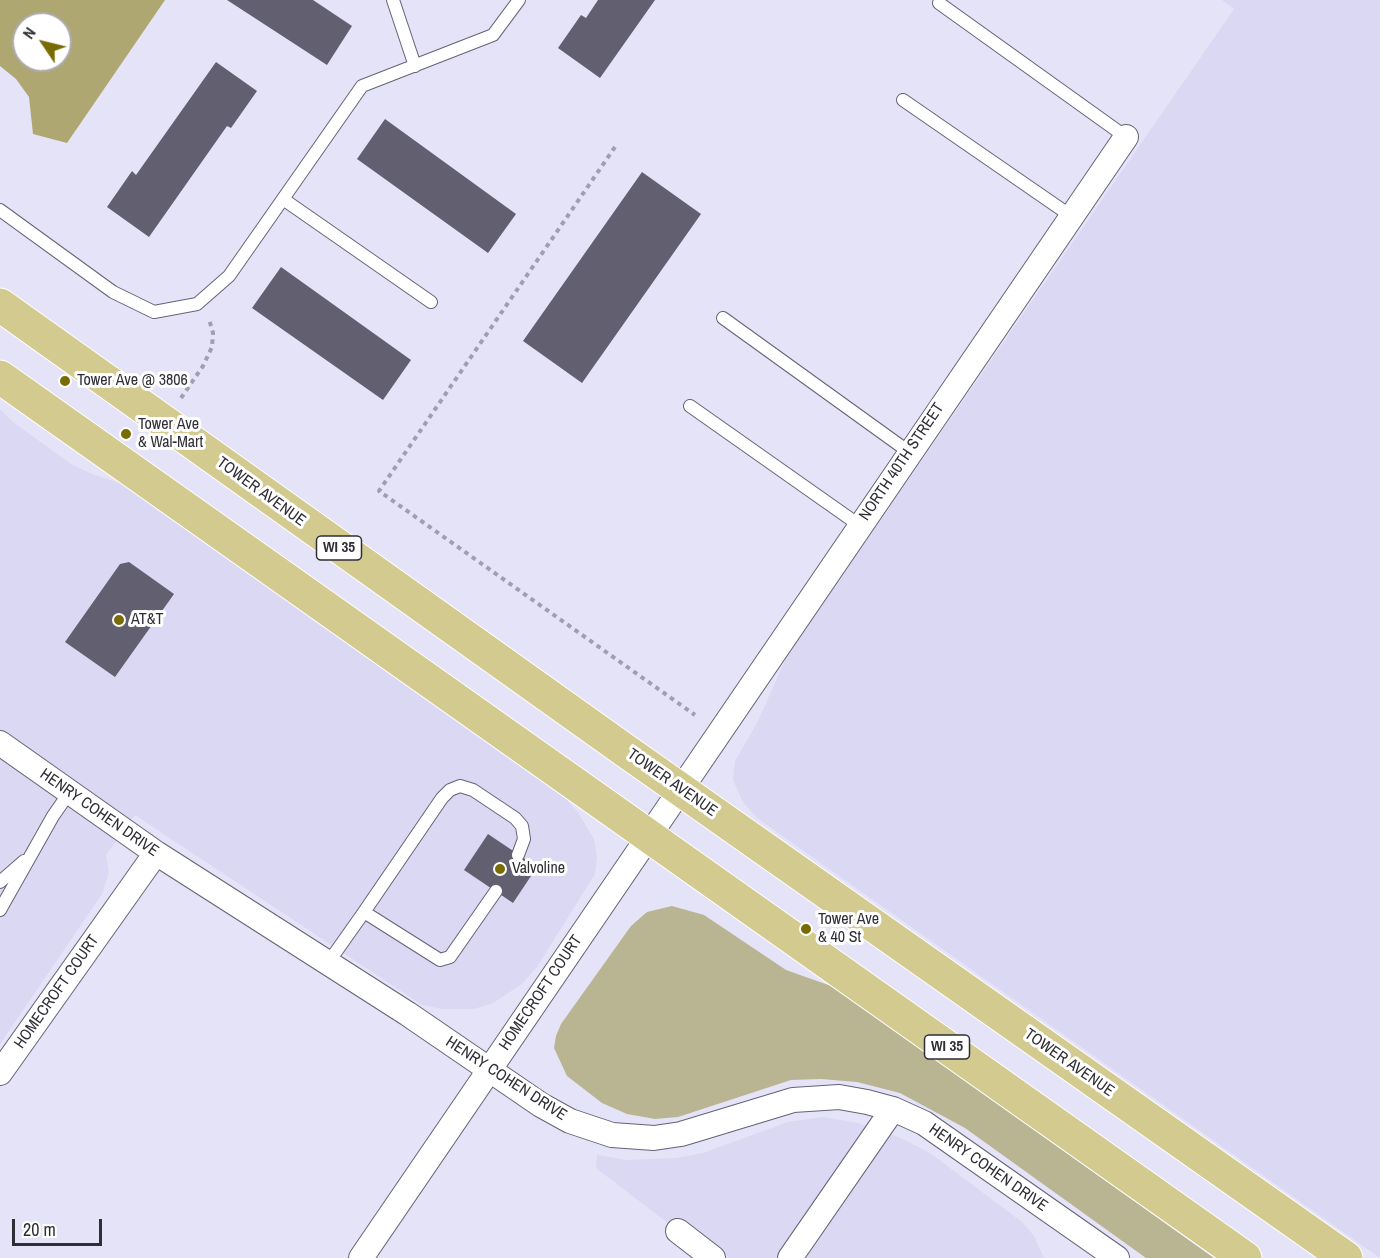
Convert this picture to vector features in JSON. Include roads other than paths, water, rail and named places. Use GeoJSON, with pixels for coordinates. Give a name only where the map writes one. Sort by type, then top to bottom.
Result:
{"type":"FeatureCollection","features":[{"type":"Feature","properties":{"kind":"main road","name":"TOWER AVENUE"},"geometry":{"type":"LineString","coordinates":[[0,305],[1346,1258]]}},
{"type":"Feature","properties":{"kind":"main road","name":"WI 35"},"geometry":{"type":"LineString","coordinates":[[0,377],[1245,1258]]}},
{"type":"Feature","properties":{"kind":"street","name":"NORTH 40TH STREET"},"geometry":{"type":"LineString","coordinates":[[680,788],[1126,136]]}},
{"type":"Feature","properties":{"kind":"street","name":"HENRY COHEN DRIVE"},"geometry":{"type":"LineString","coordinates":[[0,743],[156,853],[328,963],[557,1115],[599,1132],[625,1138],[654,1138],[681,1134],[760,1109],[818,1096],[839,1097],[893,1109],[934,1130],[1111,1256]]}},
{"type":"Feature","properties":{"kind":"street","name":"HOMECROFT COURT"},"geometry":{"type":"LineString","coordinates":[[362,1258],[680,788]]}},
{"type":"Feature","properties":{"kind":"street","name":"HOMECROFT COURT"},"geometry":{"type":"LineString","coordinates":[[0,1073],[156,853]]}},
{"type":"Feature","properties":{"kind":"street"},"geometry":{"type":"LineString","coordinates":[[790,1258],[893,1109]]}},
{"type":"Feature","properties":{"kind":"street"},"geometry":{"type":"LineString","coordinates":[[678,1230],[713,1258]]}},
{"type":"Feature","properties":{"kind":"lane"},"geometry":{"type":"LineString","coordinates":[[393,0],[415,66]]}},
{"type":"Feature","properties":{"kind":"lane"},"geometry":{"type":"LineString","coordinates":[[0,210],[113,292],[154,312],[197,304],[228,276],[362,86],[494,35],[519,0]]}},
{"type":"Feature","properties":{"kind":"lane"},"geometry":{"type":"LineString","coordinates":[[939,3],[1126,136]]}},
{"type":"Feature","properties":{"kind":"lane"},"geometry":{"type":"LineString","coordinates":[[903,100],[1071,216]]}},
{"type":"Feature","properties":{"kind":"lane"},"geometry":{"type":"LineString","coordinates":[[283,199],[431,302]]}},
{"type":"Feature","properties":{"kind":"lane"},"geometry":{"type":"LineString","coordinates":[[723,318],[909,452]]}},
{"type":"Feature","properties":{"kind":"lane"},"geometry":{"type":"LineString","coordinates":[[690,406],[859,525]]}},
{"type":"Feature","properties":{"kind":"lane"},"geometry":{"type":"LineString","coordinates":[[328,963],[442,798],[450,790],[460,786],[473,790],[515,818],[522,826],[524,839],[518,855]]}},
{"type":"Feature","properties":{"kind":"lane"},"geometry":{"type":"LineString","coordinates":[[0,910],[69,793]]}},
{"type":"Feature","properties":{"kind":"lane"},"geometry":{"type":"LineString","coordinates":[[0,882],[30,857]]}},
{"type":"Feature","properties":{"kind":"lane"},"geometry":{"type":"LineString","coordinates":[[364,912],[440,960],[450,957],[496,891]]}},
{"type":"Feature","properties":{"kind":"place","name":"Tower Ave @ 3806"},"geometry":{"type":"Point","coordinates":[65,381]}},
{"type":"Feature","properties":{"kind":"place","name":"Tower Ave & Wal-Mart"},"geometry":{"type":"Point","coordinates":[126,434]}},
{"type":"Feature","properties":{"kind":"place","name":"AT&T"},"geometry":{"type":"Point","coordinates":[119,620]}},
{"type":"Feature","properties":{"kind":"place","name":"Valvoline"},"geometry":{"type":"Point","coordinates":[500,869]}},
{"type":"Feature","properties":{"kind":"place","name":"Tower Ave & 40 St"},"geometry":{"type":"Point","coordinates":[806,929]}}]}
